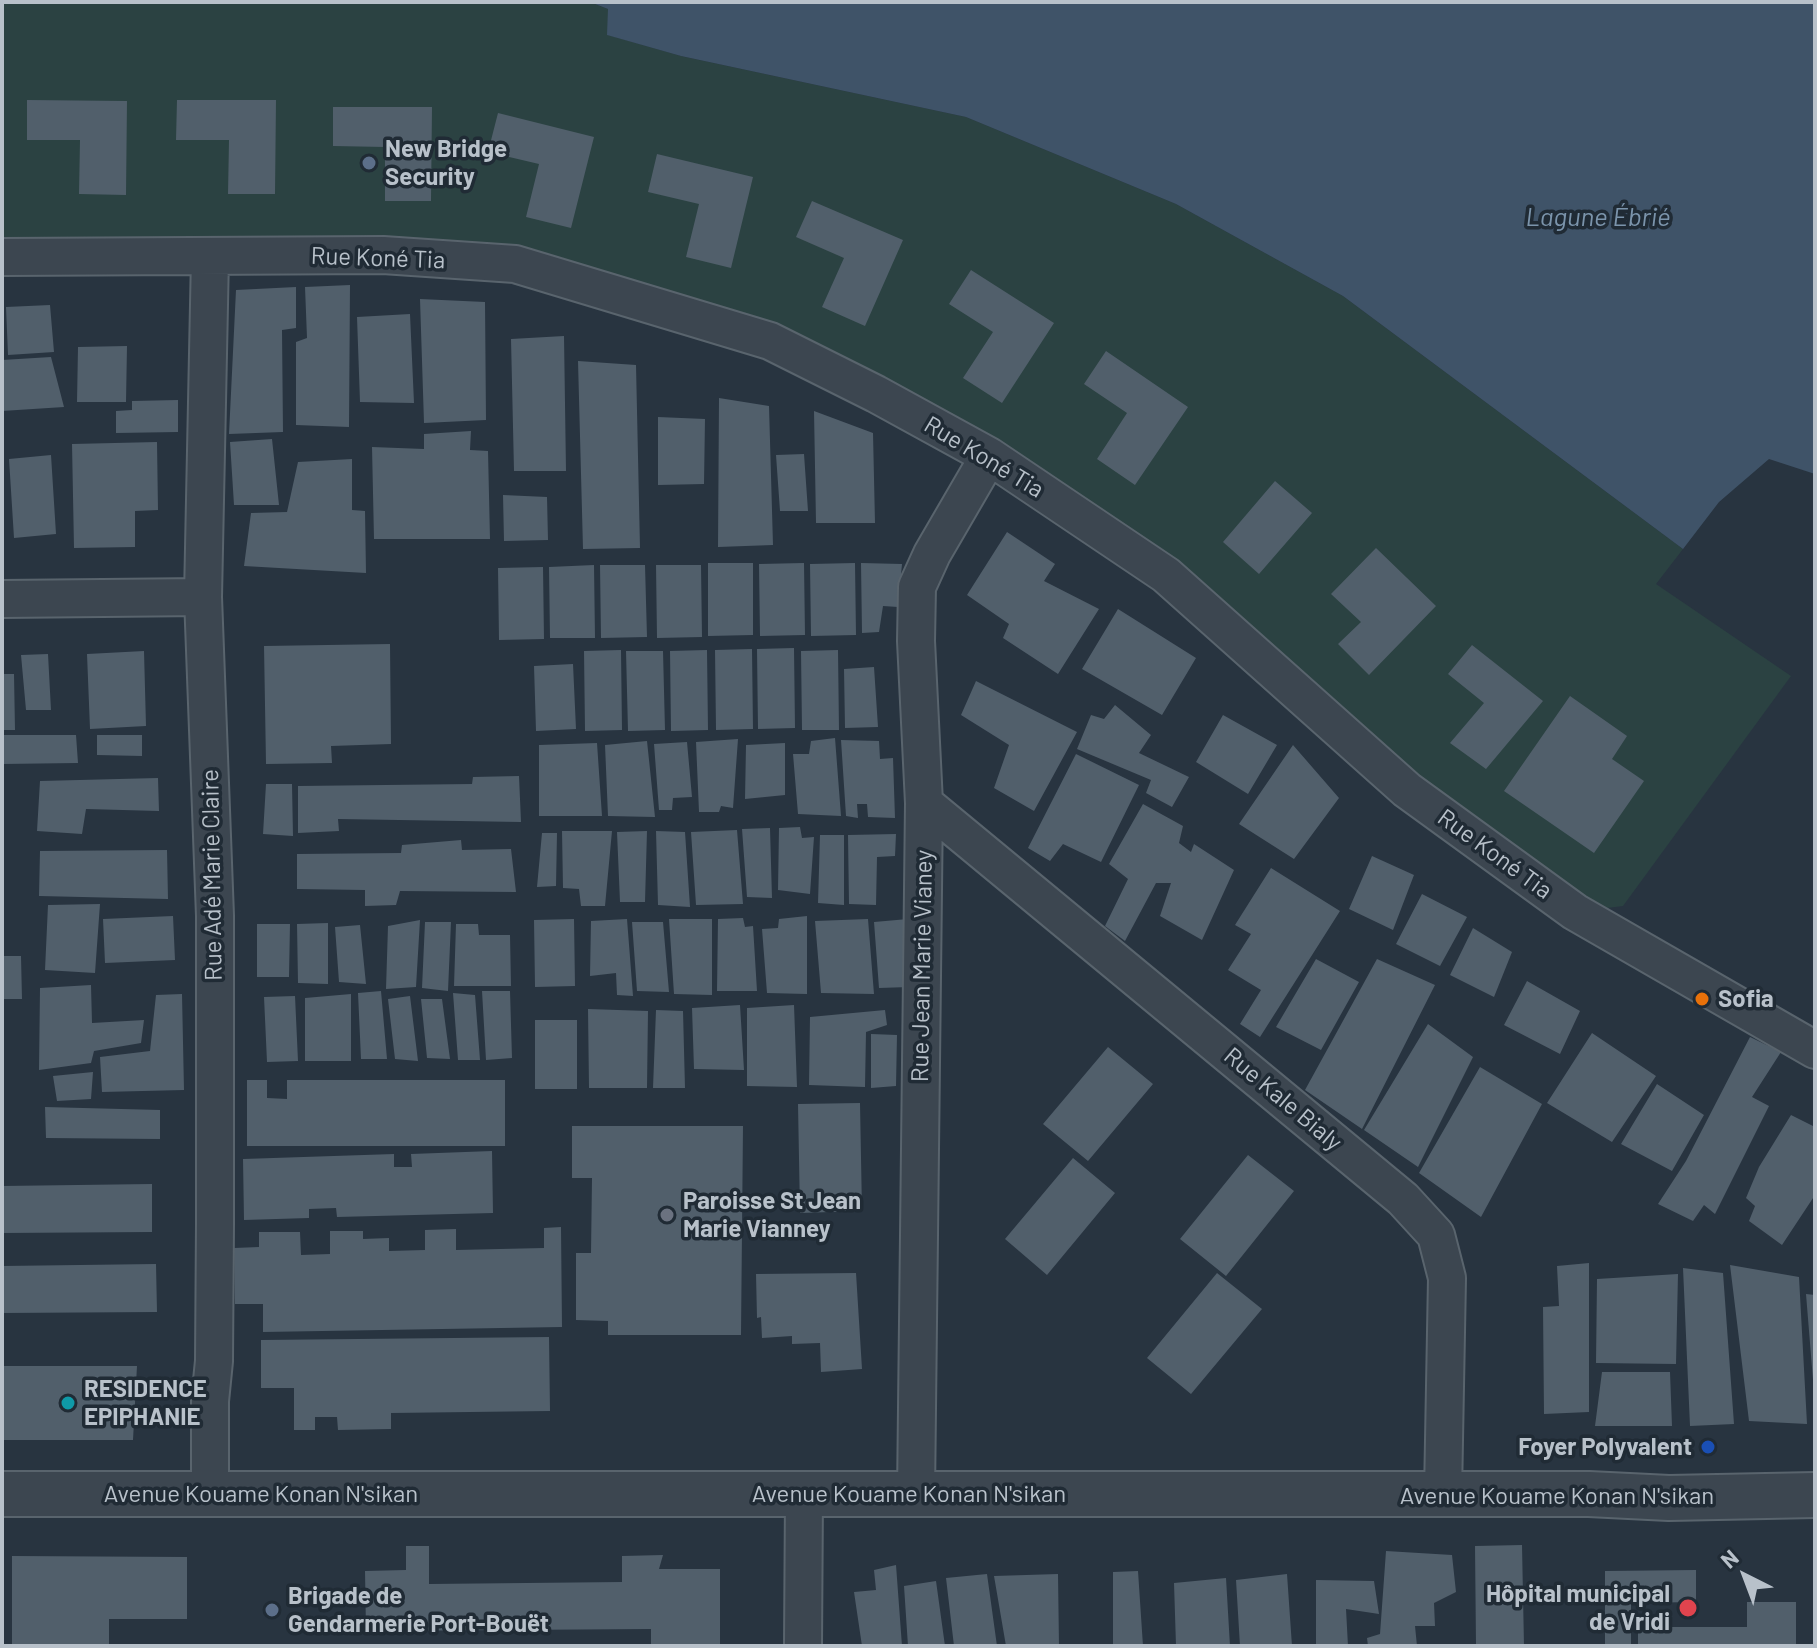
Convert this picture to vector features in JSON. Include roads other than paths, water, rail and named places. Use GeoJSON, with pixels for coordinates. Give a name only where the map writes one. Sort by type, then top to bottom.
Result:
{"type":"FeatureCollection","features":[{"type":"Feature","properties":{"kind":"street","name":"Rue Koné Tia"},"geometry":{"type":"LineString","coordinates":[[2,257],[383,255],[515,264],[770,341],[989,456],[1166,575],[1407,790],[1575,912],[1815,1050]]}},
{"type":"Feature","properties":{"kind":"street","name":"Rue Adé Marie Claire"},"geometry":{"type":"LineString","coordinates":[[210,256],[203,597],[215,916],[214,1361],[210,1401],[210,1495]]}},
{"type":"Feature","properties":{"kind":"street","name":"Rue Jean Marie Vianey"},"geometry":{"type":"LineString","coordinates":[[916,1494],[924,803],[916,641],[917,587],[932,554],[989,456]]}},
{"type":"Feature","properties":{"kind":"street"},"geometry":{"type":"LineString","coordinates":[[2,599],[203,597]]}},
{"type":"Feature","properties":{"kind":"street","name":"Rue Kale Bialy"},"geometry":{"type":"LineString","coordinates":[[924,803],[1403,1199],[1436,1235],[1447,1278],[1443,1494]]}},
{"type":"Feature","properties":{"kind":"street","name":"Avenue Kouame Konan N'sikan"},"geometry":{"type":"LineString","coordinates":[[2,1494],[1589,1494],[1669,1498],[1815,1495]]}},
{"type":"Feature","properties":{"kind":"street"},"geometry":{"type":"LineString","coordinates":[[803,1646],[804,1494]]}},
{"type":"Feature","properties":{"kind":"water","name":"Lagune Ébrié"},"geometry":{"type":"Polygon","coordinates":[[[590,2],[1815,2],[1815,474],[1769,459],[1719,502],[1683,549],[1343,296],[1176,204],[966,117],[681,56],[607,35],[608,9],[590,2]]]}},
{"type":"Feature","properties":{"kind":"place","name":"New Bridge Security"},"geometry":{"type":"Point","coordinates":[369,163]}},
{"type":"Feature","properties":{"kind":"place","name":"Sofia"},"geometry":{"type":"Point","coordinates":[1702,999]}},
{"type":"Feature","properties":{"kind":"place","name":"Paroisse St Jean Marie Vianney"},"geometry":{"type":"Point","coordinates":[667,1215]}},
{"type":"Feature","properties":{"kind":"place","name":"RESIDENCE EPIPHANIE"},"geometry":{"type":"Point","coordinates":[68,1403]}},
{"type":"Feature","properties":{"kind":"place","name":"Foyer Polyvalent"},"geometry":{"type":"Point","coordinates":[1708,1447]}},
{"type":"Feature","properties":{"kind":"place","name":"Hôpital municipal de Vridi"},"geometry":{"type":"Point","coordinates":[1688,1608]}},
{"type":"Feature","properties":{"kind":"place","name":"Brigade de Gendarmerie Port-Bouët"},"geometry":{"type":"Point","coordinates":[272,1610]}}]}
